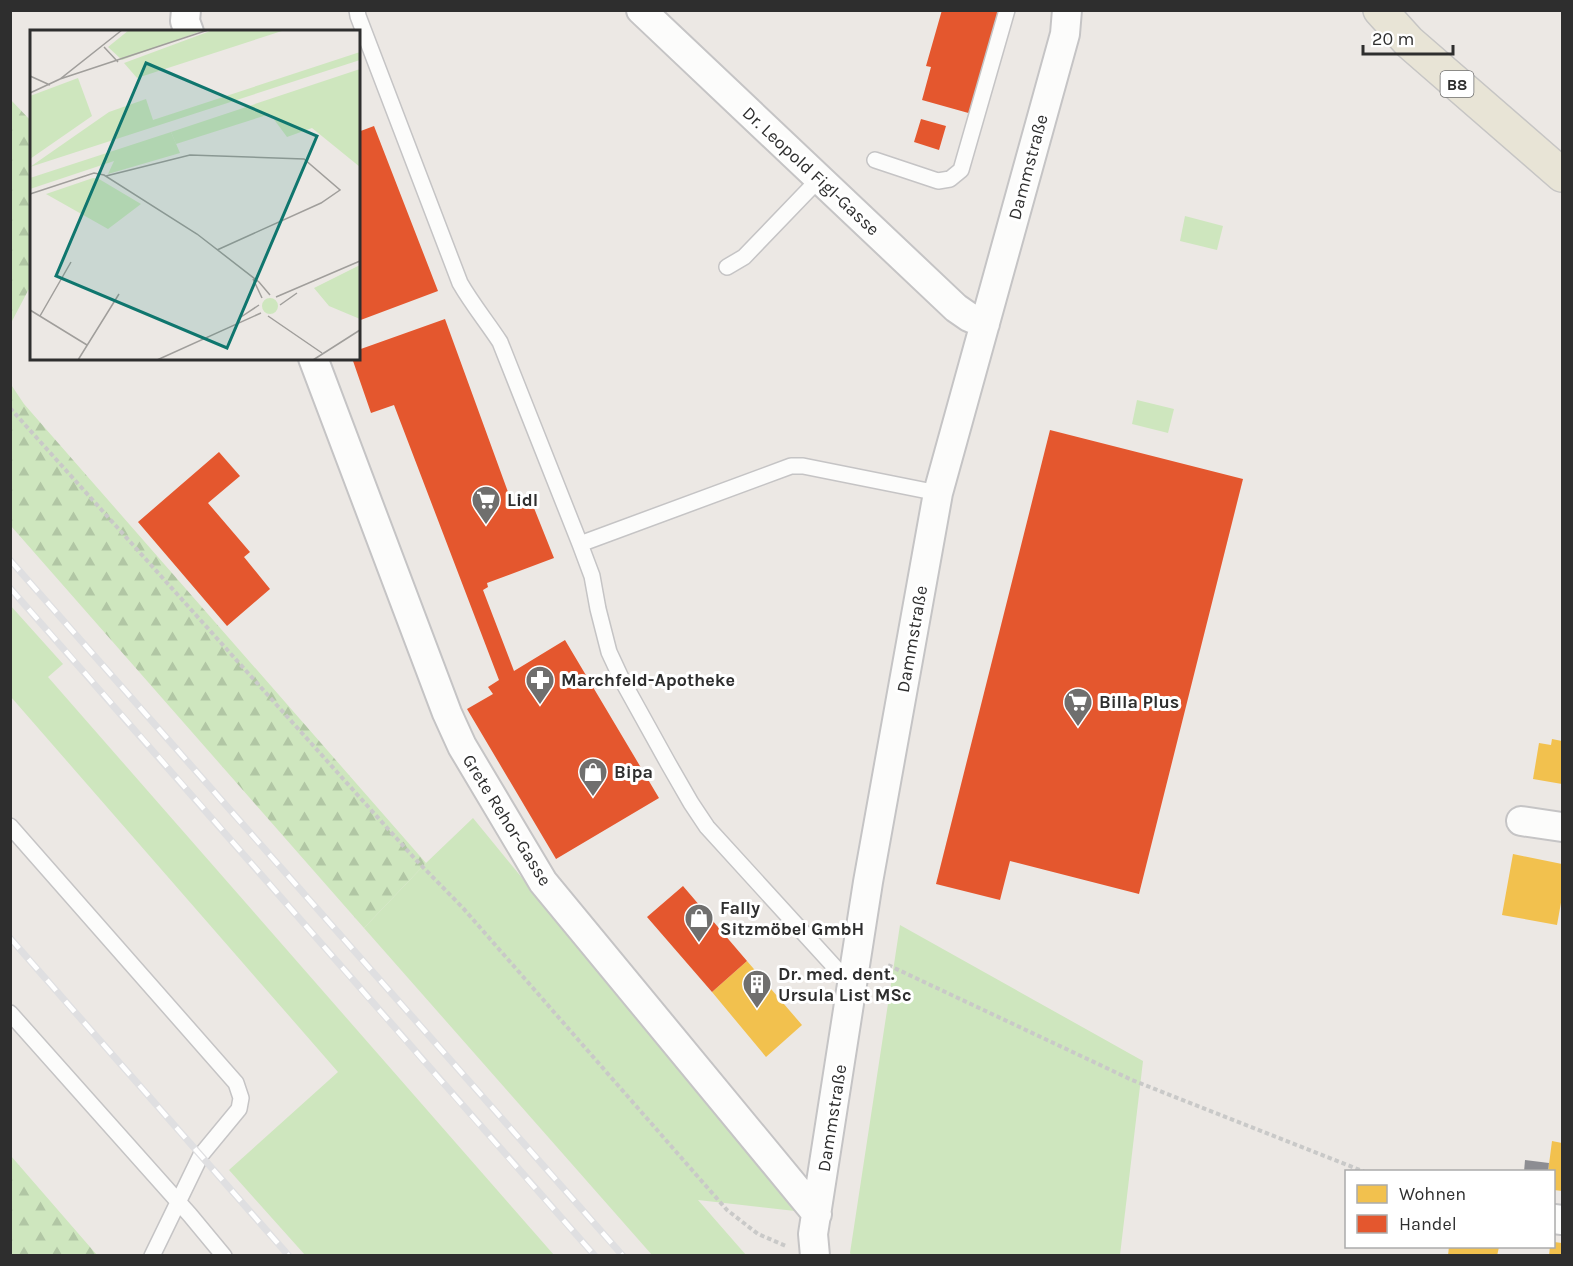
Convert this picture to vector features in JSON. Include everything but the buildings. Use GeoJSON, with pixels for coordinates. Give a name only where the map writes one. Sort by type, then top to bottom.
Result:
{"type":"FeatureCollection","features":[{"type":"Feature","properties":{"kind":"main road","name":"B8"},"geometry":{"type":"LineString","coordinates":[[1360,10],[1409,42]]}},
{"type":"Feature","properties":{"kind":"main road","name":"B8"},"geometry":{"type":"LineString","coordinates":[[1380,10],[1409,42],[1563,175]]}},
{"type":"Feature","properties":{"kind":"street"},"geometry":{"type":"LineString","coordinates":[[186,10],[185,21],[188,30]]}},
{"type":"Feature","properties":{"kind":"street","name":"Dr. Leopold Figl-Gasse"},"geometry":{"type":"LineString","coordinates":[[641,10],[956,308],[985,324]]}},
{"type":"Feature","properties":{"kind":"street","name":"Dammstraße"},"geometry":{"type":"LineString","coordinates":[[815,1256],[813,1234],[868,882],[938,493],[1070,18]]}},
{"type":"Feature","properties":{"kind":"street","name":"Grete Rehor-Gasse"},"geometry":{"type":"LineString","coordinates":[[314,360],[447,713],[462,746],[543,882],[817,1214]]}},
{"type":"Feature","properties":{"kind":"street"},"geometry":{"type":"LineString","coordinates":[[1521,820],[1563,827]]}},
{"type":"Feature","properties":{"kind":"lane"},"geometry":{"type":"LineString","coordinates":[[357,10],[460,283],[470,302],[500,342],[592,576],[609,652],[628,691],[707,827],[852,986]]}},
{"type":"Feature","properties":{"kind":"lane"},"geometry":{"type":"LineString","coordinates":[[875,159],[939,181],[950,179],[961,170],[1007,10]]}},
{"type":"Feature","properties":{"kind":"lane"},"geometry":{"type":"LineString","coordinates":[[727,267],[744,257],[819,179]]}},
{"type":"Feature","properties":{"kind":"lane"},"geometry":{"type":"LineString","coordinates":[[580,544],[791,466],[803,466],[938,493]]}},
{"type":"Feature","properties":{"kind":"lane"},"geometry":{"type":"LineString","coordinates":[[10,826],[236,1083],[241,1098],[239,1109],[201,1155],[152,1256]]}},
{"type":"Feature","properties":{"kind":"lane"},"geometry":{"type":"LineString","coordinates":[[10,1013],[224,1256]]}},
{"type":"Feature","properties":{"kind":"path"},"geometry":{"type":"LineString","coordinates":[[10,408],[408,851],[463,908],[727,1210],[758,1234],[788,1247]]}},
{"type":"Feature","properties":{"kind":"path"},"geometry":{"type":"LineString","coordinates":[[888,965],[1132,1080],[1360,1170]]}},
{"type":"Feature","properties":{"kind":"green space"},"geometry":{"type":"Polygon","coordinates":[[[10,99],[30,120],[30,287],[11,323],[10,99]]]}},
{"type":"Feature","properties":{"kind":"green space"},"geometry":{"type":"Polygon","coordinates":[[[1185,216],[1223,226],[1217,250],[1180,241],[1185,216]]]}},
{"type":"Feature","properties":{"kind":"green space"},"geometry":{"type":"Polygon","coordinates":[[[10,383],[24,404],[426,863],[364,928],[11,526],[10,383]]]}},
{"type":"Feature","properties":{"kind":"green space"},"geometry":{"type":"Polygon","coordinates":[[[1137,400],[1174,409],[1168,433],[1132,424],[1137,400]]]}},
{"type":"Feature","properties":{"kind":"green space"},"geometry":{"type":"Polygon","coordinates":[[[10,605],[63,664],[48,677],[554,1255],[305,1255],[229,1170],[338,1072],[11,697],[10,605]]]}},
{"type":"Feature","properties":{"kind":"green space"},"geometry":{"type":"Polygon","coordinates":[[[473,818],[795,1211],[698,1200],[746,1255],[652,1255],[364,928],[473,818]]]}},
{"type":"Feature","properties":{"kind":"green space"},"geometry":{"type":"Polygon","coordinates":[[[900,925],[1143,1061],[1120,1255],[851,1255],[900,925]]]}},
{"type":"Feature","properties":{"kind":"green space"},"geometry":{"type":"Polygon","coordinates":[[[11,1156],[97,1255],[11,1255],[11,1156]]]}},
{"type":"Feature","properties":{"kind":"railway"},"geometry":{"type":"LineString","coordinates":[[10,560],[623,1256]]}},
{"type":"Feature","properties":{"kind":"railway"},"geometry":{"type":"LineString","coordinates":[[10,588],[595,1256]]}},
{"type":"Feature","properties":{"kind":"railway"},"geometry":{"type":"LineString","coordinates":[[10,938],[289,1256]]}},
{"type":"Feature","properties":{"kind":"place","name":"Lidl"},"geometry":{"type":"Point","coordinates":[486,526]}},
{"type":"Feature","properties":{"kind":"place","name":"Marchfeld-Apotheke"},"geometry":{"type":"Point","coordinates":[540,706]}},
{"type":"Feature","properties":{"kind":"place","name":"Billa Plus"},"geometry":{"type":"Point","coordinates":[1078,728]}},
{"type":"Feature","properties":{"kind":"place","name":"Bipa"},"geometry":{"type":"Point","coordinates":[593,798]}},
{"type":"Feature","properties":{"kind":"place","name":"Fally Sitzmöbel GmbH"},"geometry":{"type":"Point","coordinates":[699,944]}},
{"type":"Feature","properties":{"kind":"place","name":"Dr. med. dent. Ursula List MSc"},"geometry":{"type":"Point","coordinates":[757,1010]}}]}
